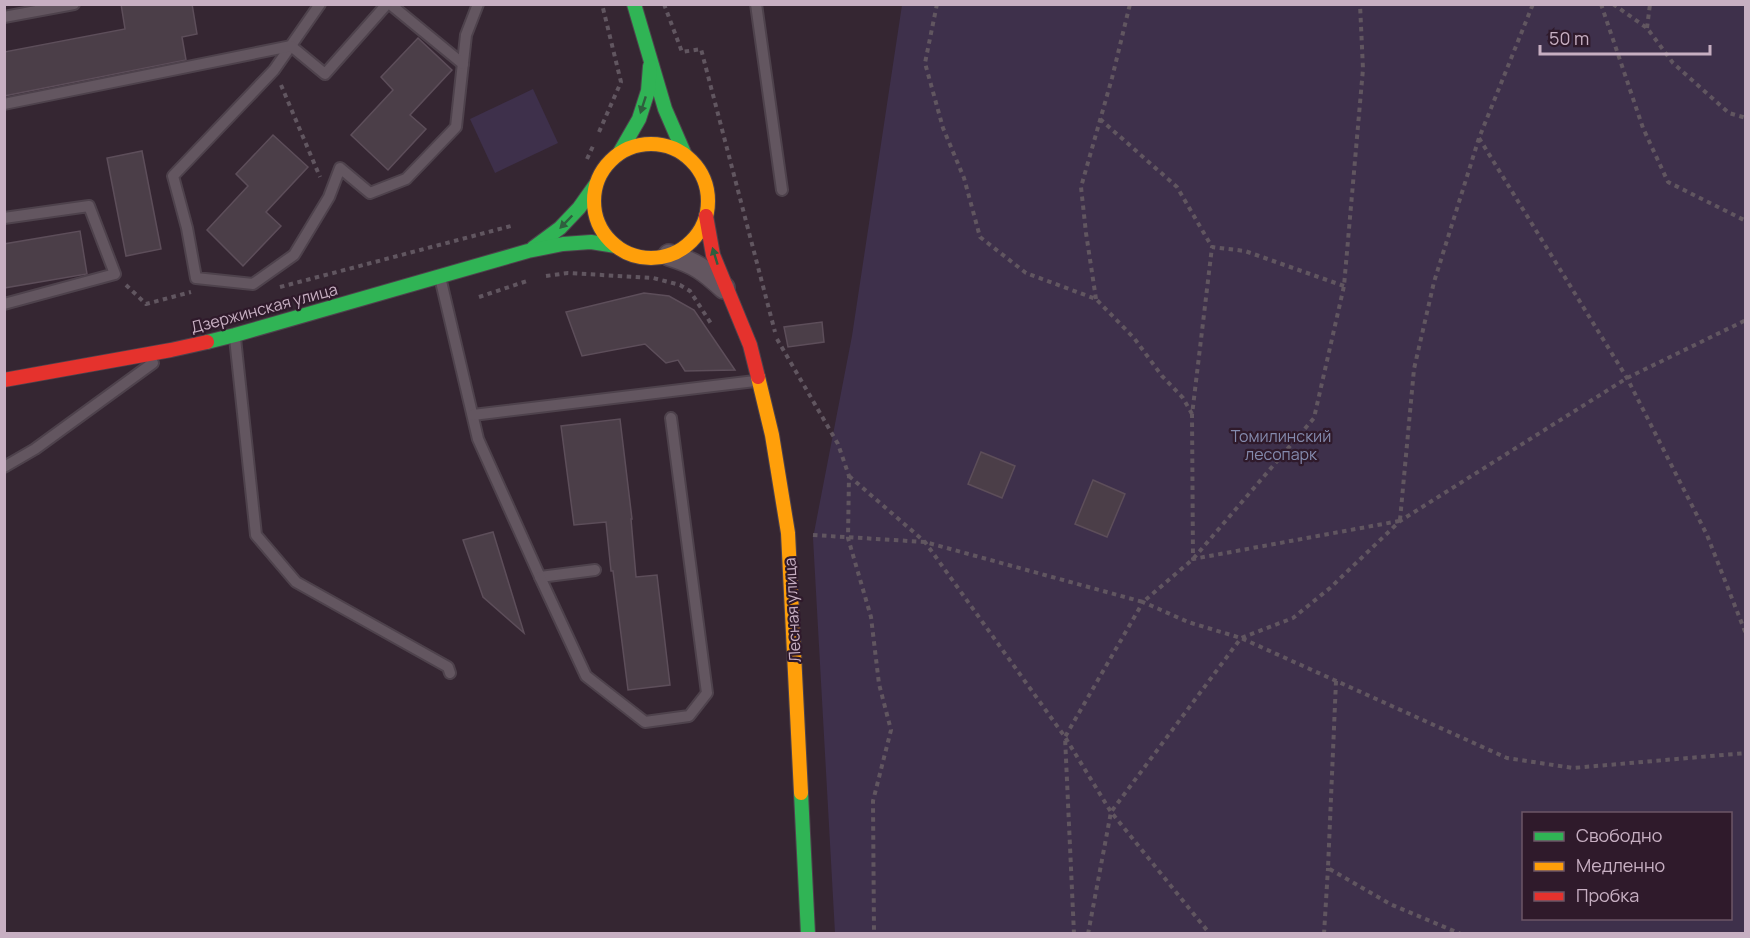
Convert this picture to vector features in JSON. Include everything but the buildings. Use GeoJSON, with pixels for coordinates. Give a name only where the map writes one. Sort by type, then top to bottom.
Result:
{"type":"FeatureCollection","features":[{"type":"Feature","properties":{"kind":"main road"},"geometry":{"type":"LineString","coordinates":[[634,4],[665,109],[685,155]]}},
{"type":"Feature","properties":{"kind":"main road"},"geometry":{"type":"LineString","coordinates":[[620,152],[639,145],[660,144],[673,148],[695,164],[705,183],[708,203],[701,229],[682,249],[656,258],[628,253],[606,237],[595,212],[593,198],[601,172],[620,152],[639,119],[648,91],[650,54]]}},
{"type":"Feature","properties":{"kind":"main road","name":"Дзержинская улица"},"geometry":{"type":"LineString","coordinates":[[528,251],[560,228],[579,208],[596,184]]}},
{"type":"Feature","properties":{"kind":"main road","name":"Лесная улица"},"geometry":{"type":"LineString","coordinates":[[706,216],[713,255],[750,345],[772,435],[788,533],[808,933]]}},
{"type":"Feature","properties":{"kind":"main road","name":"Дзержинская улица"},"geometry":{"type":"LineString","coordinates":[[4,380],[171,350],[235,335],[528,251],[563,244],[591,242],[616,246]]}},
{"type":"Feature","properties":{"kind":"street","name":"Лесная улица"},"geometry":{"type":"LineString","coordinates":[[669,255],[688,261],[706,271],[730,294]]}},
{"type":"Feature","properties":{"kind":"lane"},"geometry":{"type":"LineString","coordinates":[[4,17],[74,4]]}},
{"type":"Feature","properties":{"kind":"lane"},"geometry":{"type":"LineString","coordinates":[[320,4],[274,70],[173,176],[187,228],[196,278],[253,284],[294,255],[329,197],[340,168],[370,193],[406,179],[456,127],[466,35],[478,4]]}},
{"type":"Feature","properties":{"kind":"lane"},"geometry":{"type":"LineString","coordinates":[[291,46],[326,74],[389,4],[463,64]]}},
{"type":"Feature","properties":{"kind":"lane"},"geometry":{"type":"LineString","coordinates":[[756,4],[782,190]]}},
{"type":"Feature","properties":{"kind":"lane"},"geometry":{"type":"LineString","coordinates":[[4,104],[291,46]]}},
{"type":"Feature","properties":{"kind":"lane"},"geometry":{"type":"LineString","coordinates":[[4,218],[89,206],[115,274],[4,304]]}},
{"type":"Feature","properties":{"kind":"lane"},"geometry":{"type":"LineString","coordinates":[[440,276],[478,439],[540,577],[586,676],[645,722],[689,716],[707,693],[671,418]]}},
{"type":"Feature","properties":{"kind":"lane"},"geometry":{"type":"LineString","coordinates":[[235,335],[256,535],[296,582],[448,667],[450,673]]}},
{"type":"Feature","properties":{"kind":"lane"},"geometry":{"type":"LineString","coordinates":[[4,467],[35,449],[171,350]]}},
{"type":"Feature","properties":{"kind":"lane"},"geometry":{"type":"LineString","coordinates":[[473,415],[759,381]]}},
{"type":"Feature","properties":{"kind":"lane"},"geometry":{"type":"LineString","coordinates":[[540,577],[595,570]]}},
{"type":"Feature","properties":{"kind":"path"},"geometry":{"type":"LineString","coordinates":[[586,161],[621,82],[602,4]]}},
{"type":"Feature","properties":{"kind":"path"},"geometry":{"type":"LineString","coordinates":[[664,4],[682,52],[701,49],[776,337],[838,444],[849,476],[848,538],[871,617],[879,684],[891,730],[873,801],[874,933]]}},
{"type":"Feature","properties":{"kind":"path"},"geometry":{"type":"LineString","coordinates":[[937,4],[925,63],[943,128],[964,178],[980,237],[1026,273],[1096,300],[1134,338],[1162,376],[1183,398],[1192,415]]}},
{"type":"Feature","properties":{"kind":"path"},"geometry":{"type":"LineString","coordinates":[[1096,300],[1081,187],[1130,4]]}},
{"type":"Feature","properties":{"kind":"path"},"geometry":{"type":"LineString","coordinates":[[1074,933],[1065,737],[1143,602],[1193,558],[1314,418],[1344,286],[1363,69],[1360,4]]}},
{"type":"Feature","properties":{"kind":"path"},"geometry":{"type":"LineString","coordinates":[[1400,521],[1414,369],[1434,282],[1479,138],[1533,4]]}},
{"type":"Feature","properties":{"kind":"path"},"geometry":{"type":"LineString","coordinates":[[1601,4],[1643,128],[1668,182],[1746,221]]}},
{"type":"Feature","properties":{"kind":"path"},"geometry":{"type":"LineString","coordinates":[[1613,4],[1647,28],[1673,63],[1729,113],[1746,118]]}},
{"type":"Feature","properties":{"kind":"path"},"geometry":{"type":"LineString","coordinates":[[1647,28],[1650,4]]}},
{"type":"Feature","properties":{"kind":"path"},"geometry":{"type":"LineString","coordinates":[[274,70],[329,197]]}},
{"type":"Feature","properties":{"kind":"path"},"geometry":{"type":"LineString","coordinates":[[1100,119],[1177,187],[1212,247],[1192,415],[1193,558]]}},
{"type":"Feature","properties":{"kind":"path"},"geometry":{"type":"LineString","coordinates":[[1479,138],[1627,378],[1707,535],[1746,634]]}},
{"type":"Feature","properties":{"kind":"path"},"geometry":{"type":"LineString","coordinates":[[274,288],[518,224]]}},
{"type":"Feature","properties":{"kind":"path"},"geometry":{"type":"LineString","coordinates":[[1212,247],[1245,251],[1344,286]]}},
{"type":"Feature","properties":{"kind":"path"},"geometry":{"type":"LineString","coordinates":[[479,297],[538,278],[568,273],[653,278],[680,285],[690,291],[715,331]]}},
{"type":"Feature","properties":{"kind":"path"},"geometry":{"type":"LineString","coordinates":[[115,274],[146,304],[200,289]]}},
{"type":"Feature","properties":{"kind":"path"},"geometry":{"type":"LineString","coordinates":[[1088,933],[1111,812],[1241,638],[1293,618],[1330,588],[1400,521],[1627,378],[1746,320]]}},
{"type":"Feature","properties":{"kind":"path"},"geometry":{"type":"LineString","coordinates":[[849,476],[925,542],[1065,737],[1111,812],[1210,933]]}},
{"type":"Feature","properties":{"kind":"path"},"geometry":{"type":"LineString","coordinates":[[1193,558],[1400,521]]}},
{"type":"Feature","properties":{"kind":"path"},"geometry":{"type":"LineString","coordinates":[[788,533],[925,542],[1143,602],[1188,622],[1241,638],[1507,758],[1573,768],[1746,753]]}},
{"type":"Feature","properties":{"kind":"path"},"geometry":{"type":"LineString","coordinates":[[1324,933],[1336,681]]}},
{"type":"Feature","properties":{"kind":"path"},"geometry":{"type":"LineString","coordinates":[[1328,868],[1390,904],[1461,933]]}},
{"type":"Feature","properties":{"kind":"green space","name":"Томилинский лесопарк"},"geometry":{"type":"Polygon","coordinates":[[[902,5],[1745,5],[1745,933],[835,933],[813,538],[852,336],[902,5]]]}},
{"type":"Feature","properties":{"kind":"green space"},"geometry":{"type":"Polygon","coordinates":[[[533,89],[558,143],[495,173],[470,119],[533,89]]]}},
{"type":"Feature","properties":{"kind":"traffic: fast"},"geometry":{"type":"LineString","coordinates":[[634,4],[665,109],[685,155]]}},
{"type":"Feature","properties":{"kind":"traffic: fast"},"geometry":{"type":"LineString","coordinates":[[620,152],[639,119],[648,91],[650,66]]}},
{"type":"Feature","properties":{"kind":"traffic: fast"},"geometry":{"type":"LineString","coordinates":[[533,248],[560,228],[579,208],[596,184]]}},
{"type":"Feature","properties":{"kind":"traffic: fast"},"geometry":{"type":"LineString","coordinates":[[207,342],[528,251],[563,244],[591,242],[616,246]]}},
{"type":"Feature","properties":{"kind":"traffic: fast"},"geometry":{"type":"LineString","coordinates":[[801,793],[808,934]]}},
{"type":"Feature","properties":{"kind":"traffic: slow"},"geometry":{"type":"LineString","coordinates":[[651,144],[673,148],[691,161],[704,179],[708,201],[704,223],[691,241],[673,254],[651,258],[629,254],[611,241],[598,223],[594,201],[598,179],[611,161],[629,148],[651,144]]}},
{"type":"Feature","properties":{"kind":"traffic: slow"},"geometry":{"type":"LineString","coordinates":[[758,377],[772,435],[788,533],[801,793]]}},
{"type":"Feature","properties":{"kind":"traffic: jam"},"geometry":{"type":"LineString","coordinates":[[706,216],[713,255],[750,345],[758,377]]}},
{"type":"Feature","properties":{"kind":"traffic: jam"},"geometry":{"type":"LineString","coordinates":[[4,380],[207,342]]}}]}
